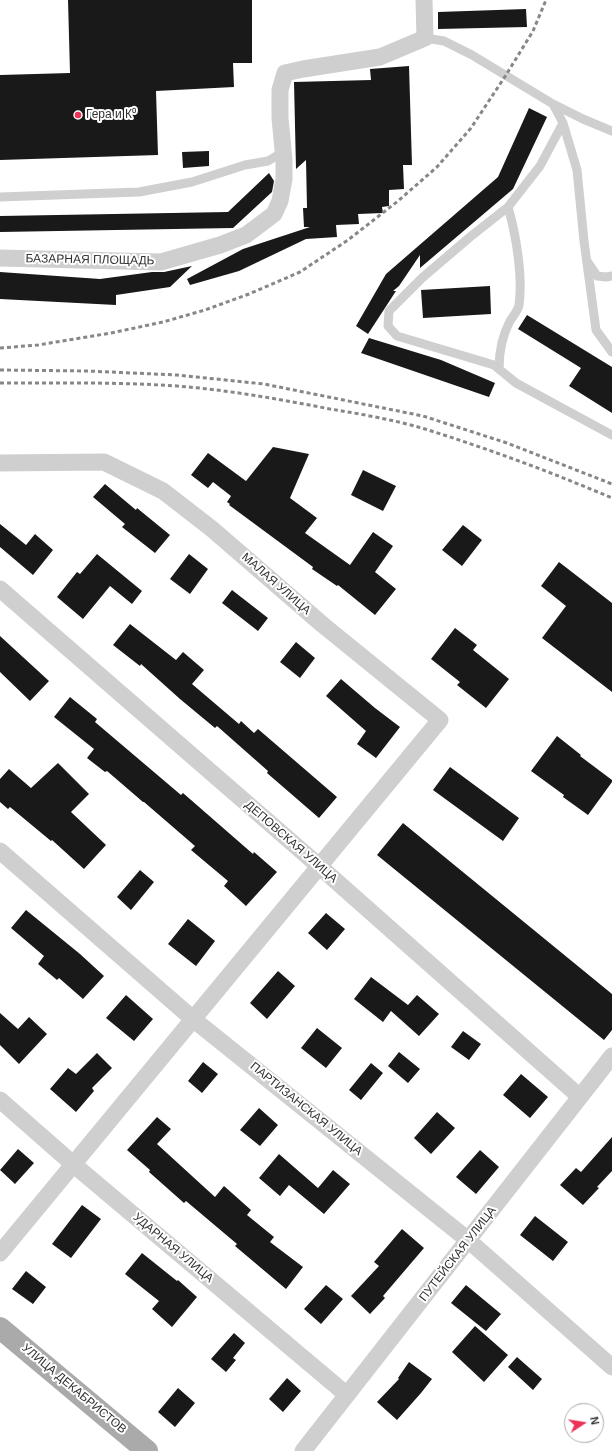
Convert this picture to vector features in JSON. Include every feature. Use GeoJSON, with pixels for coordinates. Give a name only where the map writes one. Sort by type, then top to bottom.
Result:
{"type":"FeatureCollection","features":[{"type":"Feature","properties":{"kind":"main road","name":"УЛИЦА ДЕКАБРИСТОВ"},"geometry":{"type":"LineString","coordinates":[[0,1328],[147,1451]]}},
{"type":"Feature","properties":{"kind":"street"},"geometry":{"type":"LineString","coordinates":[[424,0],[425,38]]}},
{"type":"Feature","properties":{"kind":"street","name":"БАЗАРНАЯ ПЛОЩАДЬ"},"geometry":{"type":"LineString","coordinates":[[0,258],[161,262],[220,245],[246,235],[274,214],[280,201],[284,179],[284,152],[280,118],[280,90],[285,73],[380,57],[425,38]]}},
{"type":"Feature","properties":{"kind":"street","name":"МАЛАЯ УЛИЦА"},"geometry":{"type":"LineString","coordinates":[[0,463],[104,462],[163,491],[212,529],[323,625],[440,720],[319,866]]}},
{"type":"Feature","properties":{"kind":"street","name":"ДЕПОВСКАЯ УЛИЦА"},"geometry":{"type":"LineString","coordinates":[[0,589],[319,866],[580,1097]]}},
{"type":"Feature","properties":{"kind":"street","name":"ПАРТИЗАНСКАЯ УЛИЦА"},"geometry":{"type":"LineString","coordinates":[[0,851],[193,1019],[468,1240],[612,1367]]}},
{"type":"Feature","properties":{"kind":"street"},"geometry":{"type":"LineString","coordinates":[[0,1253],[319,866]]}},
{"type":"Feature","properties":{"kind":"street","name":"ПУТЕЙСКАЯ УЛИЦА"},"geometry":{"type":"LineString","coordinates":[[303,1451],[612,1056]]}},
{"type":"Feature","properties":{"kind":"street","name":"УДАРНАЯ УЛИЦА"},"geometry":{"type":"LineString","coordinates":[[0,1100],[73,1164],[347,1395]]}},
{"type":"Feature","properties":{"kind":"lane"},"geometry":{"type":"LineString","coordinates":[[425,38],[444,41],[472,55],[553,104],[612,131]]}},
{"type":"Feature","properties":{"kind":"lane"},"geometry":{"type":"LineString","coordinates":[[553,104],[563,123],[577,170],[586,260],[596,330],[612,352]]}},
{"type":"Feature","properties":{"kind":"lane"},"geometry":{"type":"LineString","coordinates":[[563,123],[540,166],[508,206],[422,278],[389,311],[388,326],[396,336],[494,365],[516,384],[612,435]]}},
{"type":"Feature","properties":{"kind":"lane"},"geometry":{"type":"LineString","coordinates":[[0,197],[138,192],[192,182],[245,165],[268,161],[284,152]]}},
{"type":"Feature","properties":{"kind":"lane"},"geometry":{"type":"LineString","coordinates":[[499,369],[502,342],[510,321],[519,306],[520,277],[513,226],[508,206]]}},
{"type":"Feature","properties":{"kind":"lane"},"geometry":{"type":"LineString","coordinates":[[586,260],[597,276],[612,276]]}},
{"type":"Feature","properties":{"kind":"building","name":"Гера и К⁰"},"geometry":{"type":"Polygon","coordinates":[[[68,0],[252,0],[252,63],[233,63],[234,87],[156,91],[158,155],[0,160],[0,75],[70,73],[68,0]]]}},
{"type":"Feature","properties":{"kind":"building"},"geometry":{"type":"Polygon","coordinates":[[[526,9],[527,27],[438,29],[438,12],[526,9]]]}},
{"type":"Feature","properties":{"kind":"building"},"geometry":{"type":"Polygon","coordinates":[[[409,66],[412,165],[403,165],[404,189],[389,190],[389,206],[382,207],[383,213],[358,214],[359,224],[336,225],[337,237],[306,239],[239,271],[190,285],[187,279],[243,249],[310,227],[304,227],[303,208],[307,208],[306,160],[296,169],[294,82],[371,80],[370,69],[409,66]]]}},
{"type":"Feature","properties":{"kind":"building"},"geometry":{"type":"Polygon","coordinates":[[[529,108],[547,117],[513,189],[420,268],[420,255],[399,286],[393,291],[396,291],[368,334],[356,326],[386,274],[498,177],[529,108]]]}},
{"type":"Feature","properties":{"kind":"building"},"geometry":{"type":"Polygon","coordinates":[[[209,151],[209,166],[183,168],[182,152],[209,151]]]}},
{"type":"Feature","properties":{"kind":"building"},"geometry":{"type":"Polygon","coordinates":[[[269,173],[274,181],[272,192],[233,228],[0,232],[0,216],[228,212],[269,173]]]}},
{"type":"Feature","properties":{"kind":"building"},"geometry":{"type":"Polygon","coordinates":[[[192,266],[170,287],[116,295],[116,305],[0,299],[0,272],[100,279],[152,272],[164,272],[192,266]]]}},
{"type":"Feature","properties":{"kind":"building"},"geometry":{"type":"Polygon","coordinates":[[[490,286],[491,314],[423,318],[421,290],[490,286]]]}},
{"type":"Feature","properties":{"kind":"building"},"geometry":{"type":"Polygon","coordinates":[[[527,315],[612,367],[612,413],[569,386],[581,368],[518,329],[527,315]]]}},
{"type":"Feature","properties":{"kind":"building"},"geometry":{"type":"Polygon","coordinates":[[[369,338],[441,360],[495,383],[489,397],[361,353],[369,338]]]}},
{"type":"Feature","properties":{"kind":"building"},"geometry":{"type":"Polygon","coordinates":[[[273,447],[309,454],[290,498],[317,518],[305,533],[350,565],[373,532],[393,546],[375,572],[396,589],[375,615],[338,585],[337,586],[312,569],[313,567],[229,505],[230,504],[227,502],[231,496],[213,482],[208,488],[191,475],[208,453],[246,481],[273,447]]]}},
{"type":"Feature","properties":{"kind":"building"},"geometry":{"type":"Polygon","coordinates":[[[363,470],[396,486],[383,511],[351,495],[363,470]]]}},
{"type":"Feature","properties":{"kind":"building"},"geometry":{"type":"Polygon","coordinates":[[[105,484],[136,510],[137,508],[170,535],[155,553],[122,527],[125,524],[93,497],[105,484]]]}},
{"type":"Feature","properties":{"kind":"building"},"geometry":{"type":"Polygon","coordinates":[[[0,524],[26,545],[35,534],[53,550],[33,575],[0,547],[0,524]]]}},
{"type":"Feature","properties":{"kind":"building"},"geometry":{"type":"Polygon","coordinates":[[[463,525],[482,540],[462,566],[442,550],[463,525]]]}},
{"type":"Feature","properties":{"kind":"building"},"geometry":{"type":"Polygon","coordinates":[[[97,554],[142,591],[132,604],[110,586],[83,619],[57,597],[77,572],[80,574],[97,554]]]}},
{"type":"Feature","properties":{"kind":"building"},"geometry":{"type":"Polygon","coordinates":[[[189,554],[208,569],[190,594],[170,579],[189,554]]]}},
{"type":"Feature","properties":{"kind":"building"},"geometry":{"type":"Polygon","coordinates":[[[559,562],[612,603],[612,692],[542,638],[566,606],[541,586],[559,562]]]}},
{"type":"Feature","properties":{"kind":"building"},"geometry":{"type":"Polygon","coordinates":[[[232,590],[268,618],[258,631],[222,603],[232,590]]]}},
{"type":"Feature","properties":{"kind":"building"},"geometry":{"type":"Polygon","coordinates":[[[130,624],[176,660],[183,652],[204,670],[192,684],[239,724],[241,721],[254,733],[258,729],[337,797],[319,818],[267,773],[268,771],[217,726],[215,728],[141,664],[140,666],[113,645],[130,624]]]}},
{"type":"Feature","properties":{"kind":"building"},"geometry":{"type":"Polygon","coordinates":[[[455,628],[477,645],[473,650],[509,679],[486,708],[457,685],[460,682],[431,659],[455,628]]]}},
{"type":"Feature","properties":{"kind":"building"},"geometry":{"type":"Polygon","coordinates":[[[0,636],[49,681],[30,701],[0,672],[0,636]]]}},
{"type":"Feature","properties":{"kind":"building"},"geometry":{"type":"Polygon","coordinates":[[[296,642],[315,658],[300,678],[280,662],[296,642]]]}},
{"type":"Feature","properties":{"kind":"building"},"geometry":{"type":"Polygon","coordinates":[[[341,679],[400,727],[376,758],[357,744],[366,731],[326,696],[341,679]]]}},
{"type":"Feature","properties":{"kind":"building"},"geometry":{"type":"Polygon","coordinates":[[[70,697],[97,719],[95,722],[181,795],[183,793],[253,854],[254,852],[277,872],[246,906],[224,886],[228,881],[191,850],[195,846],[107,771],[105,772],[87,758],[94,749],[54,717],[70,697]]]}},
{"type":"Feature","properties":{"kind":"building"},"geometry":{"type":"Polygon","coordinates":[[[557,736],[581,755],[580,756],[612,780],[588,815],[531,771],[557,736]]]}},
{"type":"Feature","properties":{"kind":"building"},"geometry":{"type":"Polygon","coordinates":[[[58,763],[89,794],[71,812],[106,845],[84,869],[52,840],[51,841],[10,807],[8,809],[0,802],[0,779],[9,769],[31,788],[58,763]]]}},
{"type":"Feature","properties":{"kind":"building"},"geometry":{"type":"Polygon","coordinates":[[[450,767],[519,818],[503,841],[433,790],[450,767]]]}},
{"type":"Feature","properties":{"kind":"building"},"geometry":{"type":"Polygon","coordinates":[[[403,823],[612,994],[612,1030],[604,1040],[377,855],[403,823]]]}},
{"type":"Feature","properties":{"kind":"building"},"geometry":{"type":"Polygon","coordinates":[[[140,870],[154,882],[131,910],[117,897],[140,870]]]}},
{"type":"Feature","properties":{"kind":"building"},"geometry":{"type":"Polygon","coordinates":[[[26,910],[80,954],[104,976],[83,999],[59,978],[57,980],[38,964],[44,956],[11,928],[26,910]]]}},
{"type":"Feature","properties":{"kind":"building"},"geometry":{"type":"Polygon","coordinates":[[[326,913],[345,929],[327,950],[308,933],[326,913]]]}},
{"type":"Feature","properties":{"kind":"building"},"geometry":{"type":"Polygon","coordinates":[[[188,919],[215,941],[196,966],[168,944],[188,919]]]}},
{"type":"Feature","properties":{"kind":"building"},"geometry":{"type":"Polygon","coordinates":[[[278,971],[295,986],[267,1019],[250,1003],[278,971]]]}},
{"type":"Feature","properties":{"kind":"building"},"geometry":{"type":"Polygon","coordinates":[[[371,977],[408,1005],[417,995],[439,1014],[419,1036],[391,1011],[383,1022],[354,999],[371,977]]]}},
{"type":"Feature","properties":{"kind":"building"},"geometry":{"type":"Polygon","coordinates":[[[126,995],[153,1019],[134,1041],[106,1018],[126,995]]]}},
{"type":"Feature","properties":{"kind":"building"},"geometry":{"type":"Polygon","coordinates":[[[0,1013],[18,1029],[29,1017],[47,1034],[19,1064],[0,1045],[0,1013]]]}},
{"type":"Feature","properties":{"kind":"building"},"geometry":{"type":"Polygon","coordinates":[[[317,1028],[342,1048],[326,1068],[301,1048],[317,1028]]]}},
{"type":"Feature","properties":{"kind":"building"},"geometry":{"type":"Polygon","coordinates":[[[463,1031],[481,1044],[469,1060],[451,1047],[463,1031]]]}},
{"type":"Feature","properties":{"kind":"building"},"geometry":{"type":"Polygon","coordinates":[[[399,1052],[420,1069],[408,1083],[388,1066],[399,1052]]]}},
{"type":"Feature","properties":{"kind":"building"},"geometry":{"type":"Polygon","coordinates":[[[97,1053],[112,1068],[92,1088],[94,1091],[76,1112],[50,1089],[68,1068],[76,1074],[97,1053]]]}},
{"type":"Feature","properties":{"kind":"building"},"geometry":{"type":"Polygon","coordinates":[[[203,1062],[218,1074],[202,1093],[188,1081],[203,1062]]]}},
{"type":"Feature","properties":{"kind":"building"},"geometry":{"type":"Polygon","coordinates":[[[371,1063],[383,1073],[361,1100],[349,1090],[371,1063]]]}},
{"type":"Feature","properties":{"kind":"building"},"geometry":{"type":"Polygon","coordinates":[[[521,1074],[548,1097],[530,1118],[503,1095],[521,1074]]]}},
{"type":"Feature","properties":{"kind":"building"},"geometry":{"type":"Polygon","coordinates":[[[259,1108],[278,1125],[260,1146],[240,1130],[259,1108]]]}},
{"type":"Feature","properties":{"kind":"building"},"geometry":{"type":"Polygon","coordinates":[[[437,1112],[455,1128],[431,1154],[414,1138],[437,1112]]]}},
{"type":"Feature","properties":{"kind":"building"},"geometry":{"type":"Polygon","coordinates":[[[157,1117],[171,1129],[157,1144],[215,1197],[224,1186],[251,1210],[247,1215],[274,1237],[270,1242],[303,1267],[286,1289],[235,1246],[237,1244],[186,1201],[184,1203],[127,1150],[157,1117]]]}},
{"type":"Feature","properties":{"kind":"building"},"geometry":{"type":"Polygon","coordinates":[[[612,1137],[612,1171],[583,1205],[560,1185],[576,1168],[581,1172],[612,1137]]]}},
{"type":"Feature","properties":{"kind":"building"},"geometry":{"type":"Polygon","coordinates":[[[18,1149],[34,1163],[15,1184],[0,1170],[18,1149]]]}},
{"type":"Feature","properties":{"kind":"building"},"geometry":{"type":"Polygon","coordinates":[[[480,1150],[499,1167],[476,1194],[456,1177],[480,1150]]]}},
{"type":"Feature","properties":{"kind":"building"},"geometry":{"type":"Polygon","coordinates":[[[279,1154],[318,1188],[333,1170],[350,1184],[324,1214],[289,1185],[280,1196],[259,1178],[279,1154]]]}},
{"type":"Feature","properties":{"kind":"building"},"geometry":{"type":"Polygon","coordinates":[[[82,1205],[101,1219],[71,1258],[52,1244],[82,1205]]]}},
{"type":"Feature","properties":{"kind":"building"},"geometry":{"type":"Polygon","coordinates":[[[535,1216],[568,1242],[553,1261],[520,1235],[535,1216]]]}},
{"type":"Feature","properties":{"kind":"building"},"geometry":{"type":"Polygon","coordinates":[[[402,1229],[424,1248],[383,1296],[385,1298],[370,1314],[351,1296],[379,1266],[374,1262],[402,1229]]]}},
{"type":"Feature","properties":{"kind":"building"},"geometry":{"type":"Polygon","coordinates":[[[142,1253],[177,1281],[178,1280],[197,1297],[172,1327],[152,1309],[159,1301],[125,1274],[142,1253]]]}},
{"type":"Feature","properties":{"kind":"building"},"geometry":{"type":"Polygon","coordinates":[[[26,1271],[46,1287],[33,1304],[12,1289],[26,1271]]]}},
{"type":"Feature","properties":{"kind":"building"},"geometry":{"type":"Polygon","coordinates":[[[326,1285],[343,1299],[321,1324],[304,1309],[326,1285]]]}},
{"type":"Feature","properties":{"kind":"building"},"geometry":{"type":"Polygon","coordinates":[[[466,1285],[501,1314],[486,1331],[451,1303],[466,1285]]]}},
{"type":"Feature","properties":{"kind":"building"},"geometry":{"type":"Polygon","coordinates":[[[475,1326],[508,1355],[484,1382],[452,1352],[475,1326]]]}},
{"type":"Feature","properties":{"kind":"building"},"geometry":{"type":"Polygon","coordinates":[[[234,1333],[245,1343],[233,1358],[236,1360],[226,1372],[211,1359],[234,1333]]]}},
{"type":"Feature","properties":{"kind":"building"},"geometry":{"type":"Polygon","coordinates":[[[517,1357],[542,1379],[533,1390],[508,1367],[517,1357]]]}},
{"type":"Feature","properties":{"kind":"building"},"geometry":{"type":"Polygon","coordinates":[[[409,1362],[432,1379],[397,1420],[377,1402],[399,1379],[398,1378],[409,1362]]]}},
{"type":"Feature","properties":{"kind":"building"},"geometry":{"type":"Polygon","coordinates":[[[287,1378],[301,1391],[283,1412],[269,1399],[287,1378]]]}},
{"type":"Feature","properties":{"kind":"building"},"geometry":{"type":"Polygon","coordinates":[[[178,1388],[195,1403],[175,1427],[158,1412],[178,1388]]]}},
{"type":"Feature","properties":{"kind":"railway"},"geometry":{"type":"LineString","coordinates":[[0,348],[38,345],[111,333],[163,322],[205,310],[249,294],[300,272],[348,240],[398,201],[437,167],[471,128],[506,75],[533,31],[546,0]]}},
{"type":"Feature","properties":{"kind":"railway"},"geometry":{"type":"LineString","coordinates":[[0,370],[88,371],[177,375],[264,384],[423,416],[507,443],[612,484]]}},
{"type":"Feature","properties":{"kind":"railway"},"geometry":{"type":"LineString","coordinates":[[0,383],[111,383],[177,386],[254,395],[366,415],[425,429],[473,445],[543,470],[612,498]]}},
{"type":"Feature","properties":{"kind":"place","name":"Гера и К⁰"},"geometry":{"type":"Point","coordinates":[78,115]}}]}
